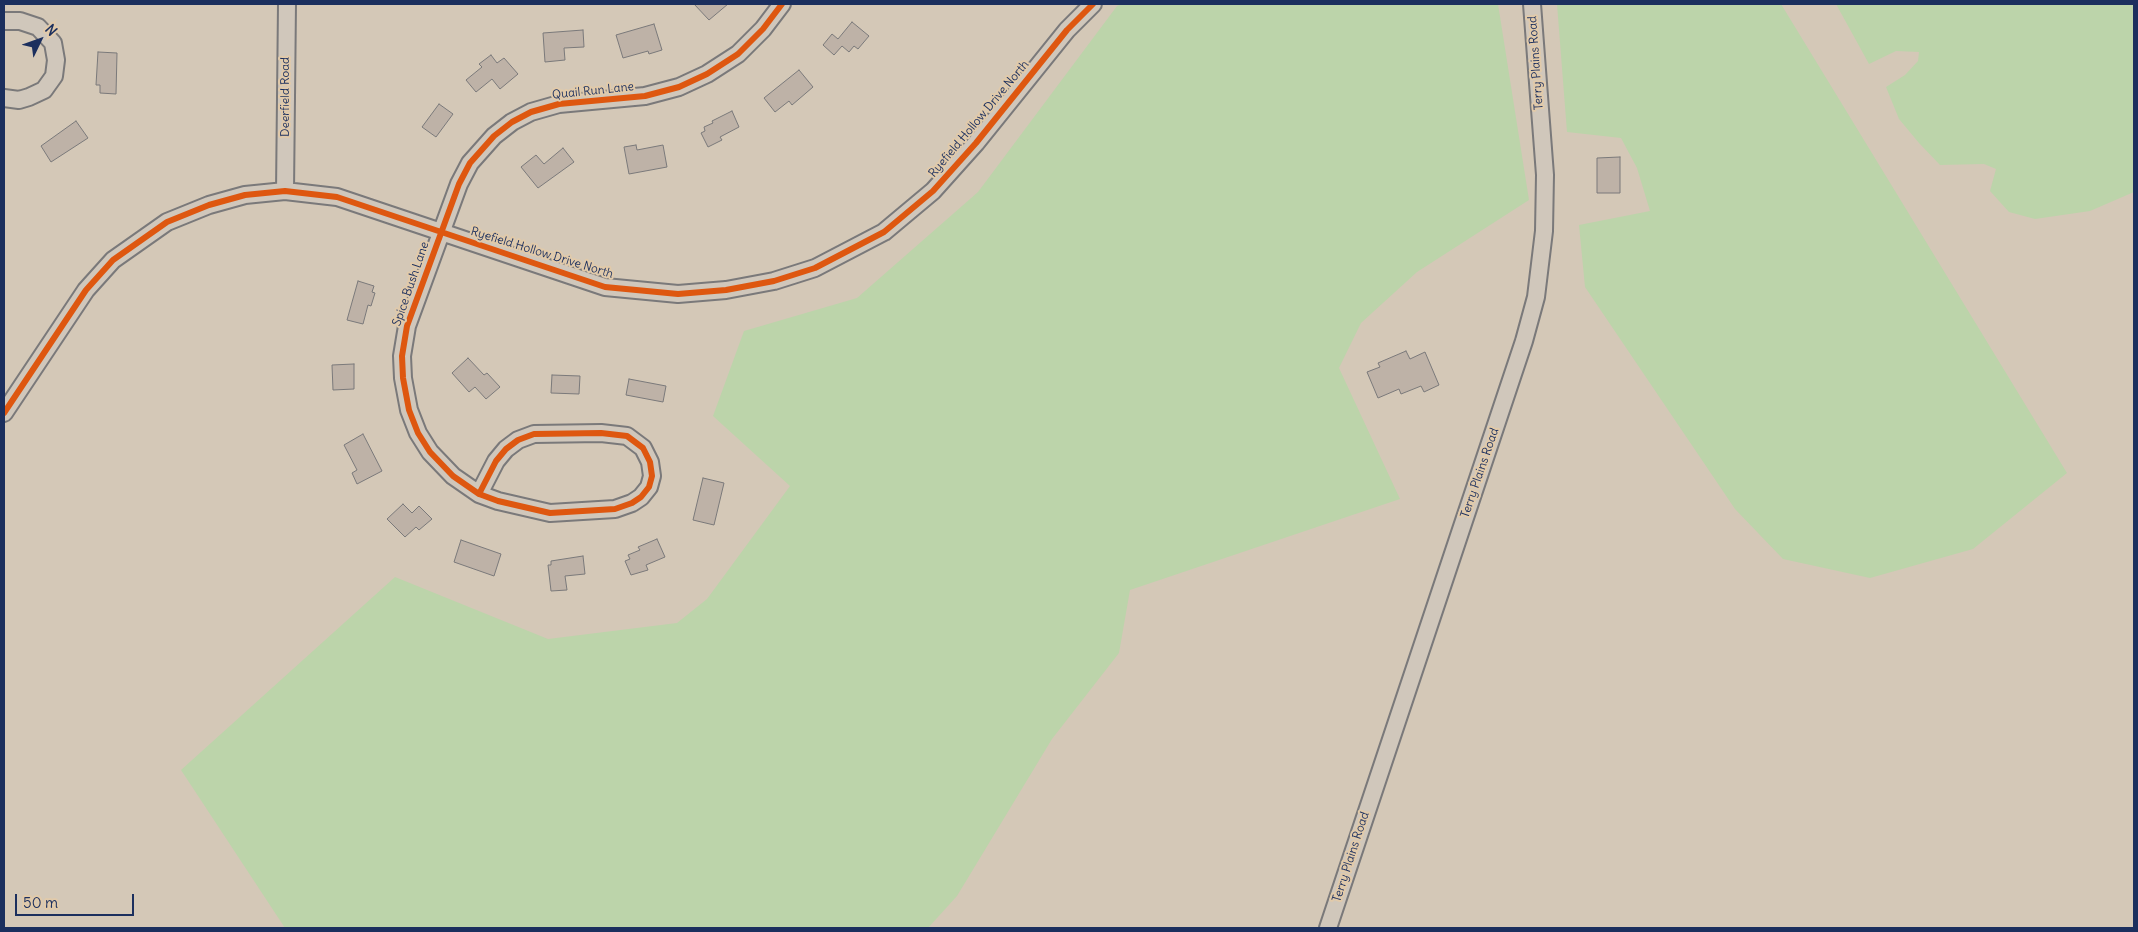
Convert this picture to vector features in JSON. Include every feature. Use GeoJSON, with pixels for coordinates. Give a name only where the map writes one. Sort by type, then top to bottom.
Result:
{"type":"FeatureCollection","features":[{"type":"Feature","properties":{"kind":"street","name":"Deerfield Road"},"geometry":{"type":"LineString","coordinates":[[286,191],[287,4]]}},
{"type":"Feature","properties":{"kind":"street","name":"Quail Run Lane"},"geometry":{"type":"LineString","coordinates":[[440,233],[459,184],[470,163],[494,136],[512,122],[532,112],[559,104],[645,96],[679,86],[700,77],[738,54],[763,29],[782,4]]}},
{"type":"Feature","properties":{"kind":"street","name":"Ryefield Hollow Drive North"},"geometry":{"type":"LineString","coordinates":[[5,409],[86,290],[113,260],[167,222],[209,205],[245,195],[286,191],[337,197],[440,233],[605,286],[678,294],[736,288],[774,281],[815,268],[884,232],[933,191],[976,143],[1067,30],[1093,4]]}},
{"type":"Feature","properties":{"kind":"street","name":"Terry Plains Road"},"geometry":{"type":"LineString","coordinates":[[1328,928],[1524,341],[1536,297],[1544,231],[1545,175],[1532,4]]}},
{"type":"Feature","properties":{"kind":"street"},"geometry":{"type":"LineString","coordinates":[[4,21],[20,21],[38,27],[53,43],[56,60],[54,76],[44,90],[29,98],[19,100],[4,98]]}},
{"type":"Feature","properties":{"kind":"street","name":"Spice Bush Lane"},"geometry":{"type":"LineString","coordinates":[[440,233],[407,326],[402,356],[403,378],[409,410],[418,433],[430,452],[453,476],[479,494],[498,501],[550,513],[614,509],[641,497],[648,487],[652,476],[650,462],[643,448],[626,436],[601,433],[534,434],[518,440],[506,449],[496,461],[479,494]]}},
{"type":"Feature","properties":{"kind":"green space"},"geometry":{"type":"Polygon","coordinates":[[[1122,4],[1498,4],[1529,200],[1417,272],[1361,323],[1339,368],[1400,499],[1130,590],[1119,653],[1052,739],[957,896],[928,928],[285,928],[181,770],[395,577],[548,639],[677,623],[707,599],[790,486],[713,416],[744,331],[857,298],[978,192],[1117,6],[1122,4]]]}},
{"type":"Feature","properties":{"kind":"green space"},"geometry":{"type":"Polygon","coordinates":[[[1557,4],[1781,4],[2067,473],[1973,549],[1870,578],[1783,559],[1735,509],[1585,287],[1579,225],[1650,211],[1637,168],[1621,138],[1567,132],[1557,4]]]}},
{"type":"Feature","properties":{"kind":"green space"},"geometry":{"type":"Polygon","coordinates":[[[1836,4],[2134,4],[2134,192],[2090,211],[2035,219],[2009,212],[1990,191],[1996,169],[1984,164],[1940,165],[1899,119],[1886,87],[1905,75],[1918,61],[1919,52],[1896,51],[1869,64],[1836,4]]]}},
{"type":"Feature","properties":{"kind":"building"},"geometry":{"type":"Polygon","coordinates":[[[694,4],[728,4],[709,20],[694,4]]]}},
{"type":"Feature","properties":{"kind":"building"},"geometry":{"type":"Polygon","coordinates":[[[852,22],[869,36],[858,49],[854,46],[849,52],[842,46],[834,55],[823,45],[832,34],[838,39],[852,22]]]}},
{"type":"Feature","properties":{"kind":"building"},"geometry":{"type":"Polygon","coordinates":[[[654,24],[662,50],[649,54],[648,51],[623,58],[616,35],[654,24]]]}},
{"type":"Feature","properties":{"kind":"building"},"geometry":{"type":"Polygon","coordinates":[[[583,30],[584,47],[564,48],[565,60],[545,62],[543,33],[583,30]]]}},
{"type":"Feature","properties":{"kind":"building"},"geometry":{"type":"Polygon","coordinates":[[[98,52],[117,53],[116,94],[100,93],[100,85],[96,85],[98,52]]]}},
{"type":"Feature","properties":{"kind":"building"},"geometry":{"type":"Polygon","coordinates":[[[491,55],[497,63],[504,58],[518,74],[500,89],[492,79],[476,92],[466,80],[482,67],[479,64],[491,55]]]}},
{"type":"Feature","properties":{"kind":"building"},"geometry":{"type":"Polygon","coordinates":[[[799,70],[813,87],[792,105],[789,101],[775,112],[764,98],[799,70]]]}},
{"type":"Feature","properties":{"kind":"building"},"geometry":{"type":"Polygon","coordinates":[[[439,104],[453,114],[436,137],[422,127],[439,104]]]}},
{"type":"Feature","properties":{"kind":"building"},"geometry":{"type":"Polygon","coordinates":[[[732,111],[739,127],[720,137],[722,140],[708,147],[701,133],[705,131],[704,127],[732,111]]]}},
{"type":"Feature","properties":{"kind":"building"},"geometry":{"type":"Polygon","coordinates":[[[76,121],[88,138],[51,162],[41,146],[76,121]]]}},
{"type":"Feature","properties":{"kind":"building"},"geometry":{"type":"Polygon","coordinates":[[[636,145],[637,150],[663,145],[667,167],[629,174],[624,147],[636,145]]]}},
{"type":"Feature","properties":{"kind":"building"},"geometry":{"type":"Polygon","coordinates":[[[563,148],[574,162],[538,188],[521,167],[536,155],[544,164],[563,148]]]}},
{"type":"Feature","properties":{"kind":"building"},"geometry":{"type":"Polygon","coordinates":[[[1620,157],[1620,193],[1597,193],[1597,158],[1620,157]]]}},
{"type":"Feature","properties":{"kind":"building"},"geometry":{"type":"Polygon","coordinates":[[[358,281],[374,286],[372,292],[375,293],[371,306],[368,305],[363,324],[347,320],[358,281]]]}},
{"type":"Feature","properties":{"kind":"building"},"geometry":{"type":"Polygon","coordinates":[[[1406,351],[1410,359],[1425,352],[1439,385],[1424,392],[1421,386],[1401,394],[1399,389],[1378,398],[1367,372],[1380,367],[1378,363],[1406,351]]]}},
{"type":"Feature","properties":{"kind":"building"},"geometry":{"type":"Polygon","coordinates":[[[468,358],[484,375],[487,373],[500,387],[486,399],[475,387],[469,392],[452,373],[468,358]]]}},
{"type":"Feature","properties":{"kind":"building"},"geometry":{"type":"Polygon","coordinates":[[[354,364],[354,389],[333,390],[332,365],[354,364]]]}},
{"type":"Feature","properties":{"kind":"building"},"geometry":{"type":"Polygon","coordinates":[[[552,375],[580,376],[579,394],[551,393],[552,375]]]}},
{"type":"Feature","properties":{"kind":"building"},"geometry":{"type":"Polygon","coordinates":[[[629,379],[666,386],[663,402],[626,395],[629,379]]]}},
{"type":"Feature","properties":{"kind":"building"},"geometry":{"type":"Polygon","coordinates":[[[363,434],[382,471],[357,484],[352,473],[357,470],[344,445],[363,434]]]}},
{"type":"Feature","properties":{"kind":"building"},"geometry":{"type":"Polygon","coordinates":[[[703,478],[724,483],[714,525],[693,520],[703,478]]]}},
{"type":"Feature","properties":{"kind":"building"},"geometry":{"type":"Polygon","coordinates":[[[403,504],[412,513],[419,506],[432,519],[419,530],[416,527],[405,537],[387,519],[403,504]]]}},
{"type":"Feature","properties":{"kind":"building"},"geometry":{"type":"Polygon","coordinates":[[[657,539],[665,557],[646,565],[648,570],[631,575],[625,561],[630,559],[628,555],[640,550],[638,547],[657,539]]]}},
{"type":"Feature","properties":{"kind":"building"},"geometry":{"type":"Polygon","coordinates":[[[461,540],[501,554],[494,576],[454,562],[461,540]]]}},
{"type":"Feature","properties":{"kind":"building"},"geometry":{"type":"Polygon","coordinates":[[[583,556],[585,574],[565,576],[567,590],[551,591],[548,565],[551,565],[551,561],[583,556]]]}},
{"type":"Feature","properties":{"kind":"cycle path"},"geometry":{"type":"LineString","coordinates":[[479,494],[496,461],[506,449],[518,440],[534,434],[601,433],[627,436],[643,448],[650,462],[652,476],[649,487],[641,497],[632,503],[615,509],[550,513],[498,501],[479,494],[453,476],[430,452],[418,433],[409,410],[403,378],[402,356],[407,326],[459,184],[470,163],[494,136],[512,122],[531,112],[559,104],[645,96],[679,87],[707,74],[738,54],[763,29],[782,4]]}},
{"type":"Feature","properties":{"kind":"cycle path"},"geometry":{"type":"LineString","coordinates":[[4,413],[86,290],[113,260],[167,222],[209,205],[245,195],[285,191],[337,197],[605,287],[678,294],[726,290],[774,281],[815,268],[884,232],[933,191],[976,143],[1067,30],[1093,4]]}}]}
